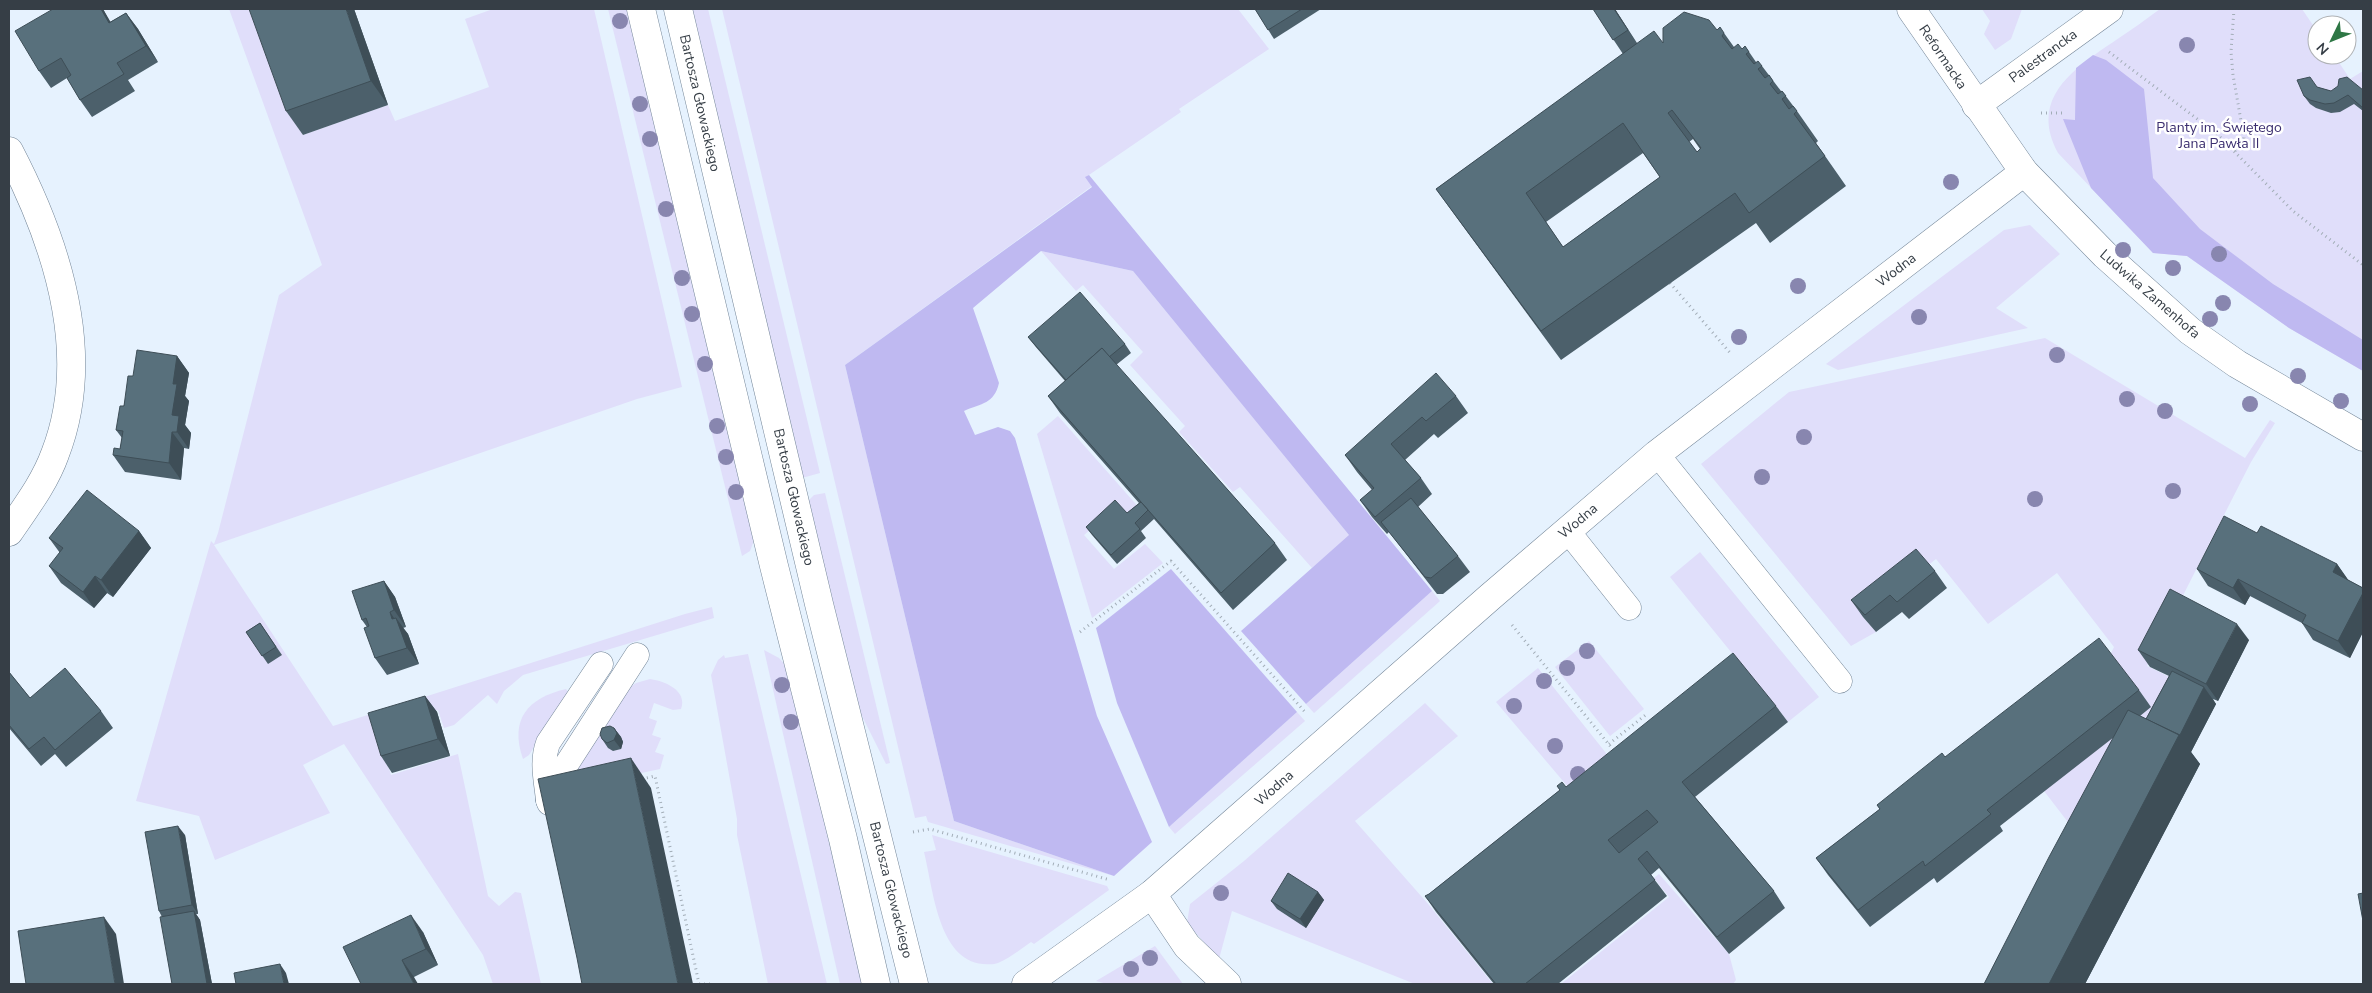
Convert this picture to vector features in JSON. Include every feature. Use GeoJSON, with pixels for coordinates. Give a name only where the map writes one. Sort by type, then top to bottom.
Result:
{"type":"FeatureCollection","features":[{"type":"Feature","properties":{"kind":"street"},"geometry":{"type":"LineString","coordinates":[[641,9],[772,556],[843,839],[876,984]]}},
{"type":"Feature","properties":{"kind":"street","name":"Bartosza Głowackiego"},"geometry":{"type":"LineString","coordinates":[[678,9],[819,604],[914,984]]}},
{"type":"Feature","properties":{"kind":"street","name":"Reformacka"},"geometry":{"type":"LineString","coordinates":[[1911,9],[1976,104]]}},
{"type":"Feature","properties":{"kind":"street","name":"Palestrancka"},"geometry":{"type":"LineString","coordinates":[[1976,104],[2109,9]]}},
{"type":"Feature","properties":{"kind":"street","name":"Ludwika Zamenhofa"},"geometry":{"type":"LineString","coordinates":[[1976,104],[2024,172],[2105,255],[2190,331],[2245,368],[2363,437]]}},
{"type":"Feature","properties":{"kind":"street"},"geometry":{"type":"LineString","coordinates":[[9,151],[48,236],[64,294],[70,347],[70,401],[56,454],[34,497],[9,532]]}},
{"type":"Feature","properties":{"kind":"street","name":"Wodna"},"geometry":{"type":"LineString","coordinates":[[1026,984],[1152,894],[1490,597],[1657,454],[2024,172]]}},
{"type":"Feature","properties":{"kind":"street"},"geometry":{"type":"LineString","coordinates":[[1152,894],[1187,946],[1227,984]]}},
{"type":"Feature","properties":{"kind":"lane"},"geometry":{"type":"LineString","coordinates":[[1657,454],[1840,681]]}},
{"type":"Feature","properties":{"kind":"lane"},"geometry":{"type":"LineString","coordinates":[[1567,530],[1629,608]]}},
{"type":"Feature","properties":{"kind":"lane"},"geometry":{"type":"LineString","coordinates":[[548,800],[564,768],[637,655]]}},
{"type":"Feature","properties":{"kind":"lane"},"geometry":{"type":"LineString","coordinates":[[554,829],[548,800],[544,755],[548,743],[601,664]]}},
{"type":"Feature","properties":{"kind":"path"},"geometry":{"type":"LineString","coordinates":[[2234,9],[2231,52],[2244,138],[2236,151]]}},
{"type":"Feature","properties":{"kind":"path"},"geometry":{"type":"LineString","coordinates":[[2106,49],[2197,118],[2236,151],[2293,211],[2363,265]]}},
{"type":"Feature","properties":{"kind":"path"},"geometry":{"type":"LineString","coordinates":[[2041,113],[2062,113]]}},
{"type":"Feature","properties":{"kind":"path"},"geometry":{"type":"LineString","coordinates":[[1670,283],[1737,361]]}},
{"type":"Feature","properties":{"kind":"path"},"geometry":{"type":"LineString","coordinates":[[1080,632],[1171,561],[1308,715]]}},
{"type":"Feature","properties":{"kind":"path"},"geometry":{"type":"LineString","coordinates":[[1490,597],[1620,758]]}},
{"type":"Feature","properties":{"kind":"path"},"geometry":{"type":"LineString","coordinates":[[1608,744],[1648,713]]}},
{"type":"Feature","properties":{"kind":"path"},"geometry":{"type":"LineString","coordinates":[[636,780],[655,776],[699,984],[710,984]]}},
{"type":"Feature","properties":{"kind":"path"},"geometry":{"type":"LineString","coordinates":[[913,832],[930,829],[1115,881]]}},
{"type":"Feature","properties":{"kind":"green space"},"geometry":{"type":"Polygon","coordinates":[[[229,9],[257,9],[303,135],[388,105],[395,121],[489,87],[465,19],[493,9],[594,9],[682,387],[637,399],[214,545],[333,726],[712,607],[714,618],[523,675],[504,691],[497,704],[488,695],[454,725],[444,728],[438,710],[377,730],[391,775],[458,754],[488,896],[499,906],[515,892],[521,893],[541,984],[493,984],[483,955],[344,744],[303,765],[330,813],[215,860],[199,816],[136,801],[211,541],[214,544],[218,533],[279,295],[322,265],[229,9]]]}},
{"type":"Feature","properties":{"kind":"green space"},"geometry":{"type":"Polygon","coordinates":[[[608,9],[628,9],[755,538],[750,551],[742,556],[608,9]]]}},
{"type":"Feature","properties":{"kind":"green space"},"geometry":{"type":"Polygon","coordinates":[[[692,9],[708,9],[820,473],[802,478],[692,9]]]}},
{"type":"Feature","properties":{"kind":"green space"},"geometry":{"type":"Polygon","coordinates":[[[722,9],[1238,9],[1269,49],[1179,109],[1181,112],[1086,177],[1092,186],[845,365],[954,821],[1114,876],[928,822],[926,816],[915,818],[722,9]]]}},
{"type":"Feature","properties":{"kind":"green space"},"geometry":{"type":"Polygon","coordinates":[[[1982,9],[2022,9],[2011,39],[1995,50],[1984,34],[1990,21],[1982,9]]]}},
{"type":"Feature","properties":{"kind":"green space","name":"Planty im. Świętego Jana Pawła II"},"geometry":{"type":"Polygon","coordinates":[[[2160,9],[2302,9],[2307,16],[2307,65],[2341,65],[2350,79],[2363,71],[2363,371],[2289,328],[2187,256],[2153,253],[2058,153],[2050,133],[2049,115],[2053,99],[2074,72],[2160,9]]]}},
{"type":"Feature","properties":{"kind":"green space"},"geometry":{"type":"Polygon","coordinates":[[[2030,225],[2060,254],[1996,308],[2028,328],[1838,370],[1826,364],[2004,230],[2030,225]]]}},
{"type":"Feature","properties":{"kind":"green space"},"geometry":{"type":"Polygon","coordinates":[[[1041,251],[1133,271],[1350,536],[1312,568],[1240,487],[1233,492],[1179,432],[1185,426],[1130,365],[1143,352],[1083,285],[1076,291],[1041,251]]]}},
{"type":"Feature","properties":{"kind":"green space"},"geometry":{"type":"Polygon","coordinates":[[[2045,338],[2245,458],[2270,420],[2275,423],[2251,462],[2147,666],[2180,682],[2074,830],[2044,791],[2114,647],[2057,573],[1988,624],[1936,559],[1863,617],[1876,632],[1851,646],[1701,464],[1789,392],[2045,338]]]}},
{"type":"Feature","properties":{"kind":"green space"},"geometry":{"type":"Polygon","coordinates":[[[1058,416],[1141,510],[1132,518],[1119,505],[1084,535],[1114,569],[1145,544],[1163,563],[1092,618],[1037,434],[1058,416]]]}},
{"type":"Feature","properties":{"kind":"green space"},"geometry":{"type":"Polygon","coordinates":[[[825,493],[890,763],[886,764],[861,714],[808,501],[814,495],[825,493]]]}},
{"type":"Feature","properties":{"kind":"green space"},"geometry":{"type":"Polygon","coordinates":[[[1700,552],[1819,697],[1788,722],[1670,577],[1700,552]]]}},
{"type":"Feature","properties":{"kind":"green space"},"geometry":{"type":"Polygon","coordinates":[[[1432,591],[1440,601],[1314,713],[1306,704],[1432,591]]]}},
{"type":"Feature","properties":{"kind":"green space"},"geometry":{"type":"Polygon","coordinates":[[[1589,641],[1644,709],[1610,736],[1555,667],[1589,641]]]}},
{"type":"Feature","properties":{"kind":"green space"},"geometry":{"type":"Polygon","coordinates":[[[764,650],[779,658],[787,667],[863,984],[840,984],[764,650]]]}},
{"type":"Feature","properties":{"kind":"green space"},"geometry":{"type":"Polygon","coordinates":[[[748,654],[827,984],[768,984],[737,835],[737,819],[711,675],[718,660],[724,655],[725,658],[748,654]]]}},
{"type":"Feature","properties":{"kind":"green space"},"geometry":{"type":"Polygon","coordinates":[[[1538,668],[1614,763],[1574,794],[1496,702],[1538,668]]]}},
{"type":"Feature","properties":{"kind":"green space"},"geometry":{"type":"Polygon","coordinates":[[[650,679],[668,684],[678,692],[682,702],[681,709],[673,710],[654,703],[649,718],[657,721],[652,735],[661,738],[655,752],[664,755],[660,769],[562,790],[627,689],[636,683],[650,679]]]}},
{"type":"Feature","properties":{"kind":"green space"},"geometry":{"type":"Polygon","coordinates":[[[566,689],[568,692],[529,755],[523,759],[518,732],[525,712],[541,698],[566,689]]]}},
{"type":"Feature","properties":{"kind":"green space"},"geometry":{"type":"Polygon","coordinates":[[[1425,703],[1458,736],[1355,821],[1429,905],[1493,984],[1415,984],[1232,911],[1219,959],[1187,923],[1190,904],[1244,861],[1425,703]]]}},
{"type":"Feature","properties":{"kind":"green space"},"geometry":{"type":"Polygon","coordinates":[[[1297,712],[1305,721],[1175,834],[1169,827],[1297,712]]]}},
{"type":"Feature","properties":{"kind":"green space"},"geometry":{"type":"Polygon","coordinates":[[[932,835],[1107,886],[1109,890],[1034,944],[1031,942],[1002,961],[994,964],[983,964],[968,960],[956,950],[940,920],[924,852],[936,850],[932,835]]]}},
{"type":"Feature","properties":{"kind":"green space"},"geometry":{"type":"Polygon","coordinates":[[[1659,874],[1729,954],[1736,980],[1733,984],[1561,984],[1669,897],[1654,878],[1659,874]]]}},
{"type":"Feature","properties":{"kind":"green space"},"geometry":{"type":"Polygon","coordinates":[[[1155,946],[1183,984],[1107,984],[1096,981],[1155,946]]]}},
{"type":"Feature","properties":{"kind":"shaded area"},"geometry":{"type":"Polygon","coordinates":[[[2093,55],[2106,60],[2144,89],[2153,178],[2200,229],[2273,284],[2363,340],[2363,371],[2289,328],[2187,256],[2153,253],[2091,188],[2063,119],[2075,120],[2076,68],[2093,55]]]}},
{"type":"Feature","properties":{"kind":"shaded area"},"geometry":{"type":"Polygon","coordinates":[[[1089,175],[1432,591],[1306,704],[1241,631],[1349,535],[1133,271],[1041,251],[973,308],[999,383],[997,390],[990,399],[964,411],[975,435],[998,427],[1010,431],[1015,438],[1097,716],[1152,842],[1114,876],[954,821],[845,365],[1092,187],[1085,177],[1089,175]]]}},
{"type":"Feature","properties":{"kind":"shaded area"},"geometry":{"type":"Polygon","coordinates":[[[1171,569],[1297,712],[1169,827],[1117,703],[1096,628],[1171,569]]]}},
{"type":"Feature","properties":{"kind":"building"},"geometry":{"type":"Polygon","coordinates":[[[53,9],[101,9],[109,23],[126,13],[146,46],[117,63],[124,74],[80,100],[67,78],[71,75],[61,58],[39,71],[15,31],[53,9]]]}},
{"type":"Feature","properties":{"kind":"building"},"geometry":{"type":"Polygon","coordinates":[[[249,9],[346,9],[371,81],[286,111],[249,9]]]}},
{"type":"Feature","properties":{"kind":"building"},"geometry":{"type":"Polygon","coordinates":[[[1255,9],[1302,9],[1268,30],[1255,9]]]}},
{"type":"Feature","properties":{"kind":"building"},"geometry":{"type":"Polygon","coordinates":[[[1593,9],[1614,9],[1628,30],[1613,40],[1593,9]]]}},
{"type":"Feature","properties":{"kind":"building"},"geometry":{"type":"Polygon","coordinates":[[[1684,12],[1709,20],[1717,30],[1720,27],[1724,33],[1722,36],[1732,49],[1738,44],[1742,49],[1745,46],[1749,52],[1746,54],[1754,64],[1758,61],[1762,66],[1758,69],[1765,78],[1769,75],[1773,81],[1770,84],[1778,94],[1782,91],[1786,96],[1782,99],[1789,109],[1793,106],[1797,111],[1794,114],[1825,156],[1749,213],[1735,193],[1541,331],[1436,189],[1654,31],[1663,43],[1663,28],[1684,12]],[[1672,110],[1668,113],[1697,152],[1701,148],[1672,110]],[[1623,123],[1526,193],[1563,247],[1660,177],[1623,123]]]}},
{"type":"Feature","properties":{"kind":"building"},"geometry":{"type":"Polygon","coordinates":[[[2310,77],[2317,87],[2331,91],[2338,86],[2339,79],[2347,77],[2363,90],[2363,108],[2348,95],[2334,103],[2325,104],[2310,100],[2304,96],[2297,80],[2310,77]]]}},
{"type":"Feature","properties":{"kind":"building"},"geometry":{"type":"Polygon","coordinates":[[[1080,292],[1125,344],[1109,357],[1102,348],[1066,380],[1028,337],[1080,292]]]}},
{"type":"Feature","properties":{"kind":"building"},"geometry":{"type":"Polygon","coordinates":[[[1102,348],[1275,543],[1221,593],[1048,396],[1102,348]]]}},
{"type":"Feature","properties":{"kind":"building"},"geometry":{"type":"Polygon","coordinates":[[[137,350],[177,356],[173,384],[177,384],[172,415],[179,416],[177,432],[172,432],[169,463],[113,455],[114,448],[120,449],[123,431],[116,430],[120,406],[124,406],[128,376],[133,376],[137,350]]]}},
{"type":"Feature","properties":{"kind":"building"},"geometry":{"type":"Polygon","coordinates":[[[1436,373],[1456,396],[1426,421],[1422,417],[1391,444],[1421,478],[1375,517],[1360,500],[1374,488],[1345,455],[1436,373]]]}},
{"type":"Feature","properties":{"kind":"building"},"geometry":{"type":"Polygon","coordinates":[[[87,490],[139,531],[101,580],[95,576],[83,592],[49,566],[63,548],[49,538],[87,490]]]}},
{"type":"Feature","properties":{"kind":"building"},"geometry":{"type":"Polygon","coordinates":[[[1411,498],[1458,556],[1431,578],[1425,577],[1381,522],[1411,498]]]}},
{"type":"Feature","properties":{"kind":"building"},"geometry":{"type":"Polygon","coordinates":[[[1115,500],[1127,513],[1141,502],[1148,510],[1135,523],[1140,529],[1111,555],[1086,527],[1115,500]]]}},
{"type":"Feature","properties":{"kind":"building"},"geometry":{"type":"Polygon","coordinates":[[[2224,516],[2257,533],[2261,526],[2337,564],[2333,572],[2363,588],[2363,593],[2338,641],[2302,623],[2306,615],[2238,579],[2233,588],[2197,569],[2224,516]]]}},
{"type":"Feature","properties":{"kind":"building"},"geometry":{"type":"Polygon","coordinates":[[[1916,549],[1935,571],[1897,602],[1890,595],[1865,615],[1851,600],[1916,549]]]}},
{"type":"Feature","properties":{"kind":"building"},"geometry":{"type":"Polygon","coordinates":[[[384,581],[394,610],[390,612],[392,619],[396,618],[407,648],[375,658],[364,628],[369,626],[366,618],[362,620],[352,591],[384,581]]]}},
{"type":"Feature","properties":{"kind":"building"},"geometry":{"type":"Polygon","coordinates":[[[2170,589],[2237,624],[2206,684],[2138,650],[2170,589]]]}},
{"type":"Feature","properties":{"kind":"building"},"geometry":{"type":"Polygon","coordinates":[[[260,623],[276,647],[262,656],[246,632],[260,623]]]}},
{"type":"Feature","properties":{"kind":"building"},"geometry":{"type":"Polygon","coordinates":[[[2099,638],[2139,690],[1987,810],[1991,814],[1925,866],[1923,861],[1858,910],[1816,858],[1880,809],[1877,805],[1942,753],[1945,757],[2099,638]]]}},
{"type":"Feature","properties":{"kind":"building"},"geometry":{"type":"Polygon","coordinates":[[[1733,653],[1776,706],[1682,782],[1774,891],[1717,937],[1647,851],[1638,859],[1655,880],[1525,984],[1496,984],[1425,896],[1560,790],[1557,786],[1562,782],[1566,787],[1733,653]],[[1647,810],[1608,840],[1619,853],[1658,822],[1647,810]]]}},
{"type":"Feature","properties":{"kind":"building"},"geometry":{"type":"Polygon","coordinates":[[[65,668],[101,711],[55,750],[44,737],[29,749],[9,725],[9,672],[30,698],[65,668]]]}},
{"type":"Feature","properties":{"kind":"building"},"geometry":{"type":"Polygon","coordinates":[[[2172,671],[2204,687],[2180,735],[2146,719],[2172,671]]]}},
{"type":"Feature","properties":{"kind":"building"},"geometry":{"type":"Polygon","coordinates":[[[425,696],[438,739],[381,756],[368,713],[425,696]]]}},
{"type":"Feature","properties":{"kind":"building"},"geometry":{"type":"Polygon","coordinates":[[[2128,710],[2179,735],[2049,984],[1984,984],[2049,857],[2128,710]]]}},
{"type":"Feature","properties":{"kind":"building"},"geometry":{"type":"Polygon","coordinates":[[[610,726],[617,733],[614,740],[607,743],[600,734],[602,728],[610,726]]]}},
{"type":"Feature","properties":{"kind":"building"},"geometry":{"type":"Polygon","coordinates":[[[631,758],[678,984],[582,984],[538,779],[631,758]]]}},
{"type":"Feature","properties":{"kind":"building"},"geometry":{"type":"Polygon","coordinates":[[[178,826],[192,905],[159,911],[145,832],[178,826]]]}},
{"type":"Feature","properties":{"kind":"building"},"geometry":{"type":"Polygon","coordinates":[[[1288,873],[1318,892],[1300,919],[1271,901],[1288,873]]]}},
{"type":"Feature","properties":{"kind":"building"},"geometry":{"type":"Polygon","coordinates":[[[2363,893],[2363,921],[2358,894],[2363,893]]]}},
{"type":"Feature","properties":{"kind":"building"},"geometry":{"type":"Polygon","coordinates":[[[194,911],[207,984],[172,984],[160,917],[194,911]]]}},
{"type":"Feature","properties":{"kind":"building"},"geometry":{"type":"Polygon","coordinates":[[[411,915],[426,949],[402,960],[414,984],[361,984],[343,947],[411,915]]]}},
{"type":"Feature","properties":{"kind":"building"},"geometry":{"type":"Polygon","coordinates":[[[104,917],[115,984],[26,984],[18,931],[104,917]]]}},
{"type":"Feature","properties":{"kind":"building"},"geometry":{"type":"Polygon","coordinates":[[[280,964],[284,984],[236,984],[234,973],[280,964]]]}}]}
